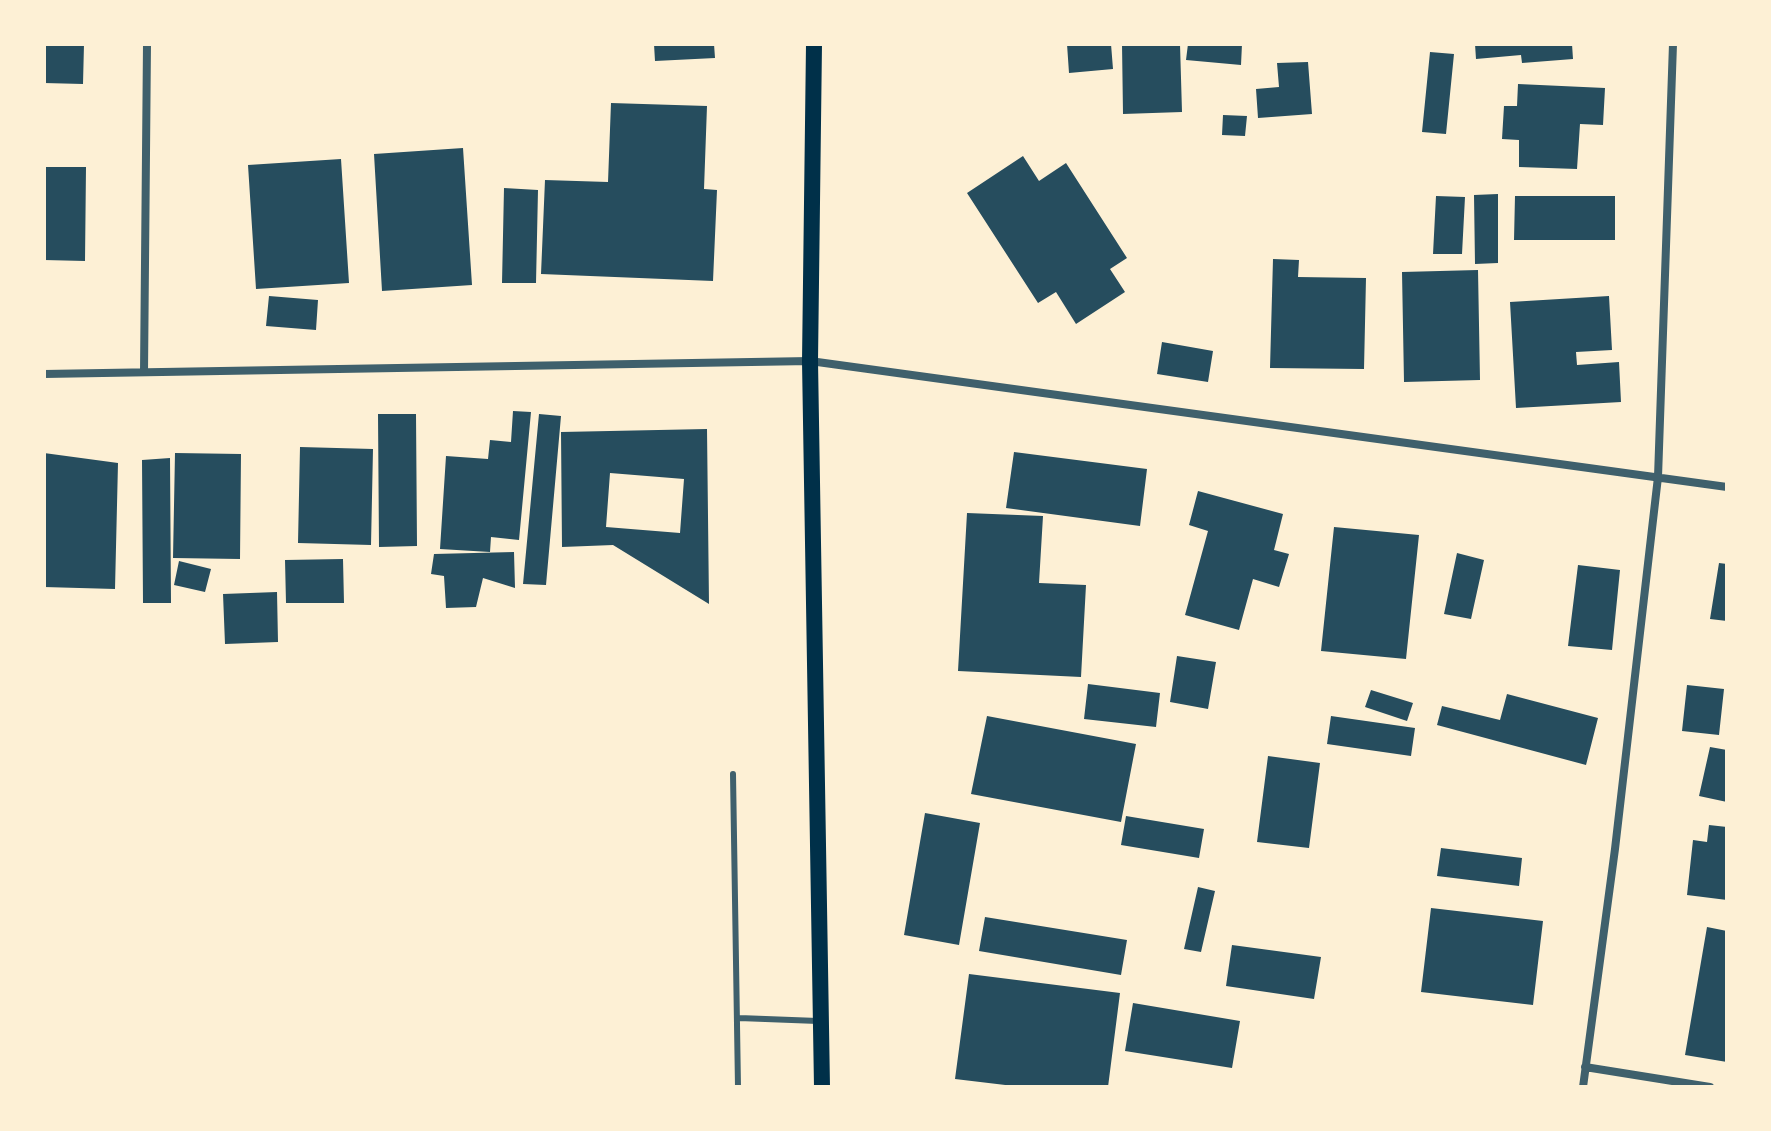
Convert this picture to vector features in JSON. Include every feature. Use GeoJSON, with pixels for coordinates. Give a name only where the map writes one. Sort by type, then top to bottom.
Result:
{"type":"FeatureCollection","features":[{"type":"Feature","properties":{"kind":"main road"},"geometry":{"type":"LineString","coordinates":[[814,44],[810,361],[822,1087]]}},
{"type":"Feature","properties":{"kind":"street"},"geometry":{"type":"LineString","coordinates":[[144,372],[147,44]]}},
{"type":"Feature","properties":{"kind":"street"},"geometry":{"type":"LineString","coordinates":[[1583,1087],[1615,849],[1658,477],[1673,44]]}},
{"type":"Feature","properties":{"kind":"street"},"geometry":{"type":"LineString","coordinates":[[44,374],[810,361],[1727,487]]}},
{"type":"Feature","properties":{"kind":"street"},"geometry":{"type":"LineString","coordinates":[[1585,1067],[1710,1087]]}},
{"type":"Feature","properties":{"kind":"lane"},"geometry":{"type":"LineString","coordinates":[[733,774],[738,1087]]}},
{"type":"Feature","properties":{"kind":"lane"},"geometry":{"type":"LineString","coordinates":[[739,1018],[821,1021]]}},
{"type":"Feature","properties":{"kind":"building"},"geometry":{"type":"Polygon","coordinates":[[[44,44],[84,44],[83,84],[44,83],[44,44]]]}},
{"type":"Feature","properties":{"kind":"building"},"geometry":{"type":"Polygon","coordinates":[[[654,44],[714,44],[715,58],[655,61],[654,44]]]}},
{"type":"Feature","properties":{"kind":"building"},"geometry":{"type":"Polygon","coordinates":[[[1067,44],[1111,44],[1113,69],[1069,73],[1067,44]]]}},
{"type":"Feature","properties":{"kind":"building"},"geometry":{"type":"Polygon","coordinates":[[[1122,44],[1180,44],[1182,112],[1123,114],[1122,44]]]}},
{"type":"Feature","properties":{"kind":"building"},"geometry":{"type":"Polygon","coordinates":[[[1188,44],[1242,44],[1241,65],[1186,60],[1188,44]]]}},
{"type":"Feature","properties":{"kind":"building"},"geometry":{"type":"Polygon","coordinates":[[[1475,44],[1572,44],[1573,59],[1522,63],[1521,55],[1476,59],[1475,44]]]}},
{"type":"Feature","properties":{"kind":"building"},"geometry":{"type":"Polygon","coordinates":[[[1430,52],[1454,54],[1446,134],[1422,132],[1430,52]]]}},
{"type":"Feature","properties":{"kind":"building"},"geometry":{"type":"Polygon","coordinates":[[[1308,62],[1312,114],[1258,118],[1256,89],[1279,87],[1277,63],[1308,62]]]}},
{"type":"Feature","properties":{"kind":"building"},"geometry":{"type":"Polygon","coordinates":[[[1518,84],[1605,88],[1603,125],[1580,124],[1577,169],[1519,167],[1519,140],[1502,139],[1504,106],[1517,106],[1518,84]]]}},
{"type":"Feature","properties":{"kind":"building"},"geometry":{"type":"Polygon","coordinates":[[[611,103],[707,106],[704,189],[717,190],[713,281],[541,274],[545,180],[608,182],[611,103]]]}},
{"type":"Feature","properties":{"kind":"building"},"geometry":{"type":"Polygon","coordinates":[[[1223,115],[1247,116],[1245,136],[1222,135],[1223,115]]]}},
{"type":"Feature","properties":{"kind":"building"},"geometry":{"type":"Polygon","coordinates":[[[463,148],[472,285],[382,291],[374,154],[463,148]]]}},
{"type":"Feature","properties":{"kind":"building"},"geometry":{"type":"Polygon","coordinates":[[[1023,156],[1039,181],[1066,163],[1127,258],[1110,269],[1125,292],[1076,324],[1056,292],[1038,303],[967,193],[1023,156]]]}},
{"type":"Feature","properties":{"kind":"building"},"geometry":{"type":"Polygon","coordinates":[[[341,159],[349,283],[256,289],[248,165],[341,159]]]}},
{"type":"Feature","properties":{"kind":"building"},"geometry":{"type":"Polygon","coordinates":[[[44,167],[86,167],[85,261],[44,260],[44,167]]]}},
{"type":"Feature","properties":{"kind":"building"},"geometry":{"type":"Polygon","coordinates":[[[504,188],[538,190],[536,283],[502,283],[504,188]]]}},
{"type":"Feature","properties":{"kind":"building"},"geometry":{"type":"Polygon","coordinates":[[[1498,194],[1498,263],[1475,264],[1474,195],[1498,194]]]}},
{"type":"Feature","properties":{"kind":"building"},"geometry":{"type":"Polygon","coordinates":[[[1436,196],[1465,197],[1462,254],[1433,254],[1436,196]]]}},
{"type":"Feature","properties":{"kind":"building"},"geometry":{"type":"Polygon","coordinates":[[[1515,196],[1615,196],[1615,240],[1514,240],[1515,196]]]}},
{"type":"Feature","properties":{"kind":"building"},"geometry":{"type":"Polygon","coordinates":[[[1273,259],[1299,260],[1298,277],[1366,278],[1364,369],[1270,368],[1273,259]]]}},
{"type":"Feature","properties":{"kind":"building"},"geometry":{"type":"Polygon","coordinates":[[[1478,270],[1480,380],[1404,382],[1402,272],[1478,270]]]}},
{"type":"Feature","properties":{"kind":"building"},"geometry":{"type":"Polygon","coordinates":[[[269,296],[318,300],[316,330],[266,326],[269,296]]]}},
{"type":"Feature","properties":{"kind":"building"},"geometry":{"type":"Polygon","coordinates":[[[1609,296],[1612,350],[1576,352],[1577,365],[1619,362],[1621,402],[1516,408],[1510,302],[1609,296]]]}},
{"type":"Feature","properties":{"kind":"building"},"geometry":{"type":"Polygon","coordinates":[[[1162,342],[1213,351],[1208,382],[1157,374],[1162,342]]]}},
{"type":"Feature","properties":{"kind":"building"},"geometry":{"type":"Polygon","coordinates":[[[513,411],[531,412],[519,540],[491,537],[490,552],[440,549],[446,456],[488,459],[490,440],[511,442],[513,411]]]}},
{"type":"Feature","properties":{"kind":"building"},"geometry":{"type":"Polygon","coordinates":[[[378,414],[416,414],[417,546],[379,547],[378,414]]]}},
{"type":"Feature","properties":{"kind":"building"},"geometry":{"type":"Polygon","coordinates":[[[539,414],[561,416],[546,585],[523,584],[539,414]]]}},
{"type":"Feature","properties":{"kind":"building"},"geometry":{"type":"Polygon","coordinates":[[[707,429],[709,604],[613,545],[562,547],[561,432],[707,429]],[[610,473],[606,527],[680,533],[684,479],[610,473]]]}},
{"type":"Feature","properties":{"kind":"building"},"geometry":{"type":"Polygon","coordinates":[[[300,447],[373,449],[371,545],[298,543],[300,447]]]}},
{"type":"Feature","properties":{"kind":"building"},"geometry":{"type":"Polygon","coordinates":[[[1014,452],[1147,469],[1140,526],[1006,508],[1014,452]]]}},
{"type":"Feature","properties":{"kind":"building"},"geometry":{"type":"Polygon","coordinates":[[[44,453],[118,463],[115,589],[44,587],[44,453]]]}},
{"type":"Feature","properties":{"kind":"building"},"geometry":{"type":"Polygon","coordinates":[[[175,453],[241,454],[240,559],[173,558],[175,453]]]}},
{"type":"Feature","properties":{"kind":"building"},"geometry":{"type":"Polygon","coordinates":[[[170,458],[171,603],[143,603],[142,460],[170,458]]]}},
{"type":"Feature","properties":{"kind":"building"},"geometry":{"type":"Polygon","coordinates":[[[1198,491],[1283,514],[1274,550],[1289,554],[1279,587],[1253,579],[1239,630],[1185,615],[1208,531],[1189,525],[1198,491]]]}},
{"type":"Feature","properties":{"kind":"building"},"geometry":{"type":"Polygon","coordinates":[[[967,513],[1043,516],[1039,583],[1086,585],[1081,677],[958,671],[967,513]]]}},
{"type":"Feature","properties":{"kind":"building"},"geometry":{"type":"Polygon","coordinates":[[[1334,527],[1419,535],[1406,659],[1321,651],[1334,527]]]}},
{"type":"Feature","properties":{"kind":"building"},"geometry":{"type":"Polygon","coordinates":[[[514,552],[515,588],[483,578],[476,607],[446,608],[444,576],[431,574],[434,554],[514,552]]]}},
{"type":"Feature","properties":{"kind":"building"},"geometry":{"type":"Polygon","coordinates":[[[1457,553],[1484,560],[1471,619],[1444,614],[1457,553]]]}},
{"type":"Feature","properties":{"kind":"building"},"geometry":{"type":"Polygon","coordinates":[[[343,559],[344,603],[286,603],[285,560],[343,559]]]}},
{"type":"Feature","properties":{"kind":"building"},"geometry":{"type":"Polygon","coordinates":[[[179,561],[211,569],[205,592],[174,585],[179,561]]]}},
{"type":"Feature","properties":{"kind":"building"},"geometry":{"type":"Polygon","coordinates":[[[1719,563],[1727,564],[1727,621],[1710,619],[1719,563]]]}},
{"type":"Feature","properties":{"kind":"building"},"geometry":{"type":"Polygon","coordinates":[[[1578,565],[1620,570],[1612,650],[1568,646],[1578,565]]]}},
{"type":"Feature","properties":{"kind":"building"},"geometry":{"type":"Polygon","coordinates":[[[277,592],[278,642],[225,644],[223,594],[277,592]]]}},
{"type":"Feature","properties":{"kind":"building"},"geometry":{"type":"Polygon","coordinates":[[[1177,656],[1216,662],[1208,709],[1170,702],[1177,656]]]}},
{"type":"Feature","properties":{"kind":"building"},"geometry":{"type":"Polygon","coordinates":[[[1088,684],[1160,693],[1156,727],[1084,719],[1088,684]]]}},
{"type":"Feature","properties":{"kind":"building"},"geometry":{"type":"Polygon","coordinates":[[[1687,685],[1724,689],[1719,735],[1682,731],[1687,685]]]}},
{"type":"Feature","properties":{"kind":"building"},"geometry":{"type":"Polygon","coordinates":[[[1371,690],[1413,703],[1407,721],[1365,707],[1371,690]]]}},
{"type":"Feature","properties":{"kind":"building"},"geometry":{"type":"Polygon","coordinates":[[[1507,694],[1598,718],[1586,765],[1437,725],[1442,706],[1500,720],[1507,694]]]}},
{"type":"Feature","properties":{"kind":"building"},"geometry":{"type":"Polygon","coordinates":[[[987,716],[1136,744],[1121,822],[971,794],[987,716]]]}},
{"type":"Feature","properties":{"kind":"building"},"geometry":{"type":"Polygon","coordinates":[[[1331,716],[1415,728],[1411,756],[1327,744],[1331,716]]]}},
{"type":"Feature","properties":{"kind":"building"},"geometry":{"type":"Polygon","coordinates":[[[1710,747],[1727,750],[1727,802],[1699,796],[1710,747]]]}},
{"type":"Feature","properties":{"kind":"building"},"geometry":{"type":"Polygon","coordinates":[[[1268,756],[1320,763],[1309,848],[1257,842],[1268,756]]]}},
{"type":"Feature","properties":{"kind":"building"},"geometry":{"type":"Polygon","coordinates":[[[925,813],[980,823],[959,945],[904,935],[925,813]]]}},
{"type":"Feature","properties":{"kind":"building"},"geometry":{"type":"Polygon","coordinates":[[[1126,816],[1204,829],[1199,858],[1121,845],[1126,816]]]}},
{"type":"Feature","properties":{"kind":"building"},"geometry":{"type":"Polygon","coordinates":[[[1709,825],[1727,827],[1727,900],[1687,895],[1693,840],[1707,842],[1709,825]]]}},
{"type":"Feature","properties":{"kind":"building"},"geometry":{"type":"Polygon","coordinates":[[[1441,848],[1522,858],[1519,886],[1437,876],[1441,848]]]}},
{"type":"Feature","properties":{"kind":"building"},"geometry":{"type":"Polygon","coordinates":[[[1198,887],[1215,891],[1201,952],[1184,949],[1198,887]]]}},
{"type":"Feature","properties":{"kind":"building"},"geometry":{"type":"Polygon","coordinates":[[[1431,908],[1543,921],[1533,1005],[1421,992],[1431,908]]]}},
{"type":"Feature","properties":{"kind":"building"},"geometry":{"type":"Polygon","coordinates":[[[985,917],[1127,940],[1121,975],[979,951],[985,917]]]}},
{"type":"Feature","properties":{"kind":"building"},"geometry":{"type":"Polygon","coordinates":[[[1707,927],[1727,931],[1727,1062],[1685,1055],[1707,927]]]}},
{"type":"Feature","properties":{"kind":"building"},"geometry":{"type":"Polygon","coordinates":[[[1232,945],[1321,957],[1314,999],[1226,986],[1232,945]]]}},
{"type":"Feature","properties":{"kind":"building"},"geometry":{"type":"Polygon","coordinates":[[[969,974],[1120,993],[1108,1087],[1022,1087],[955,1079],[969,974]]]}},
{"type":"Feature","properties":{"kind":"building"},"geometry":{"type":"Polygon","coordinates":[[[1133,1003],[1240,1021],[1232,1068],[1125,1051],[1133,1003]]]}}]}
